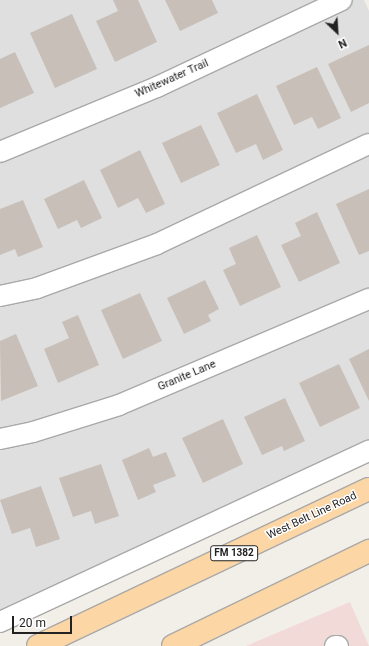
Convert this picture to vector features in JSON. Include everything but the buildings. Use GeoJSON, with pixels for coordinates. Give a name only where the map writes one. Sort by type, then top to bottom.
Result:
{"type":"FeatureCollection","features":[{"type":"Feature","properties":{"kind":"main road","name":"West Belt Line Road"},"geometry":{"type":"LineString","coordinates":[[38,646],[369,490]]}},
{"type":"Feature","properties":{"kind":"main road"},"geometry":{"type":"LineString","coordinates":[[185,644],[369,551]]}},
{"type":"Feature","properties":{"kind":"street","name":"Whitewater Trail"},"geometry":{"type":"LineString","coordinates":[[0,152],[157,87],[342,0]]}},
{"type":"Feature","properties":{"kind":"street"},"geometry":{"type":"LineString","coordinates":[[0,296],[37,288],[157,244],[369,144]]}},
{"type":"Feature","properties":{"kind":"street","name":"Granite Lane"},"geometry":{"type":"LineString","coordinates":[[0,439],[33,432],[119,405],[369,299]]}},
{"type":"Feature","properties":{"kind":"street"},"geometry":{"type":"LineString","coordinates":[[0,622],[369,450]]}},
{"type":"Feature","properties":{"kind":"shaded area"},"geometry":{"type":"Polygon","coordinates":[[[0,0],[364,0],[369,11],[369,458],[0,629],[0,0]]]}},
{"type":"Feature","properties":{"kind":"shaded area"},"geometry":{"type":"Polygon","coordinates":[[[350,602],[369,646],[246,646],[350,602]]]}}]}
